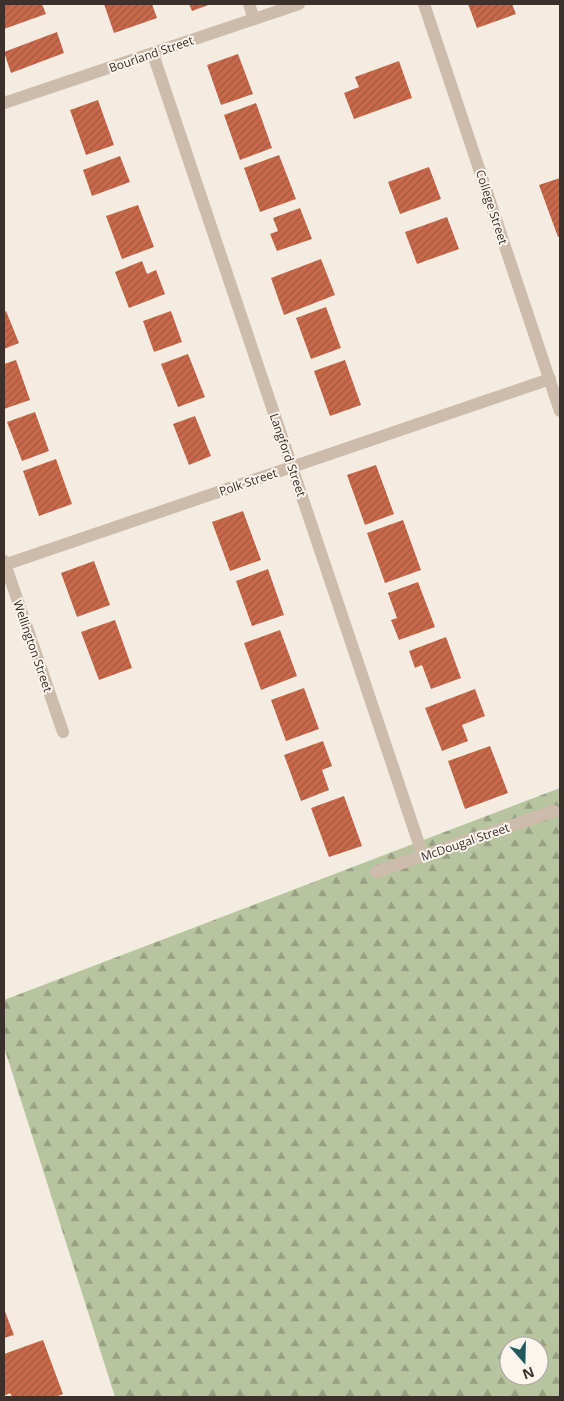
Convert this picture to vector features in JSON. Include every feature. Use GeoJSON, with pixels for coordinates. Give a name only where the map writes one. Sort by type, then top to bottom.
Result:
{"type":"FeatureCollection","features":[{"type":"Feature","properties":{"kind":"street"},"geometry":{"type":"LineString","coordinates":[[249,4],[254,19]]}},
{"type":"Feature","properties":{"kind":"street","name":"Bourland Street"},"geometry":{"type":"LineString","coordinates":[[4,103],[299,4]]}},
{"type":"Feature","properties":{"kind":"street","name":"College Street"},"geometry":{"type":"LineString","coordinates":[[424,4],[560,411]]}},
{"type":"Feature","properties":{"kind":"street","name":"Langford Street"},"geometry":{"type":"LineString","coordinates":[[153,54],[423,856]]}},
{"type":"Feature","properties":{"kind":"street","name":"Polk Street"},"geometry":{"type":"LineString","coordinates":[[4,564],[550,379]]}},
{"type":"Feature","properties":{"kind":"street","name":"Wellington Street"},"geometry":{"type":"LineString","coordinates":[[4,564],[63,732]]}},
{"type":"Feature","properties":{"kind":"street","name":"McDougal Street"},"geometry":{"type":"LineString","coordinates":[[376,872],[554,811]]}},
{"type":"Feature","properties":{"kind":"green space"},"geometry":{"type":"Polygon","coordinates":[[[560,788],[560,1397],[115,1397],[4,1047],[4,1000],[560,788]]]}},
{"type":"Feature","properties":{"kind":"building"},"geometry":{"type":"Polygon","coordinates":[[[4,4],[42,4],[46,14],[4,29],[4,4]]]}},
{"type":"Feature","properties":{"kind":"building"},"geometry":{"type":"Polygon","coordinates":[[[104,4],[152,4],[157,18],[114,33],[104,4]]]}},
{"type":"Feature","properties":{"kind":"building"},"geometry":{"type":"Polygon","coordinates":[[[189,4],[211,4],[192,11],[189,4]]]}},
{"type":"Feature","properties":{"kind":"building"},"geometry":{"type":"Polygon","coordinates":[[[468,4],[512,4],[516,14],[477,28],[468,4]]]}},
{"type":"Feature","properties":{"kind":"building"},"geometry":{"type":"Polygon","coordinates":[[[57,32],[64,53],[11,73],[4,52],[57,32]]]}},
{"type":"Feature","properties":{"kind":"building"},"geometry":{"type":"Polygon","coordinates":[[[238,54],[253,94],[221,105],[207,65],[238,54]]]}},
{"type":"Feature","properties":{"kind":"building"},"geometry":{"type":"Polygon","coordinates":[[[399,61],[412,98],[354,119],[344,93],[359,87],[355,77],[399,61]]]}},
{"type":"Feature","properties":{"kind":"building"},"geometry":{"type":"Polygon","coordinates":[[[98,100],[114,145],[86,155],[70,110],[98,100]]]}},
{"type":"Feature","properties":{"kind":"building"},"geometry":{"type":"Polygon","coordinates":[[[256,103],[272,148],[240,160],[224,115],[256,103]]]}},
{"type":"Feature","properties":{"kind":"building"},"geometry":{"type":"Polygon","coordinates":[[[279,155],[296,199],[260,212],[244,168],[279,155]]]}},
{"type":"Feature","properties":{"kind":"building"},"geometry":{"type":"Polygon","coordinates":[[[120,156],[130,182],[92,196],[83,170],[120,156]]]}},
{"type":"Feature","properties":{"kind":"building"},"geometry":{"type":"Polygon","coordinates":[[[429,167],[441,199],[400,214],[388,182],[429,167]]]}},
{"type":"Feature","properties":{"kind":"building"},"geometry":{"type":"Polygon","coordinates":[[[560,178],[560,236],[558,237],[539,185],[560,178]]]}},
{"type":"Feature","properties":{"kind":"building"},"geometry":{"type":"Polygon","coordinates":[[[138,205],[154,247],[122,259],[106,216],[138,205]]]}},
{"type":"Feature","properties":{"kind":"building"},"geometry":{"type":"Polygon","coordinates":[[[300,208],[312,239],[277,251],[270,234],[278,231],[273,218],[300,208]]]}},
{"type":"Feature","properties":{"kind":"building"},"geometry":{"type":"Polygon","coordinates":[[[447,217],[459,249],[417,264],[405,232],[447,217]]]}},
{"type":"Feature","properties":{"kind":"building"},"geometry":{"type":"Polygon","coordinates":[[[321,259],[335,295],[284,315],[271,278],[321,259]]]}},
{"type":"Feature","properties":{"kind":"building"},"geometry":{"type":"Polygon","coordinates":[[[142,261],[147,274],[156,270],[165,294],[129,308],[115,272],[142,261]]]}},
{"type":"Feature","properties":{"kind":"building"},"geometry":{"type":"Polygon","coordinates":[[[326,307],[341,348],[311,359],[296,318],[326,307]]]}},
{"type":"Feature","properties":{"kind":"building"},"geometry":{"type":"Polygon","coordinates":[[[6,311],[19,343],[4,349],[4,312],[6,311]]]}},
{"type":"Feature","properties":{"kind":"building"},"geometry":{"type":"Polygon","coordinates":[[[171,311],[182,342],[154,352],[143,321],[171,311]]]}},
{"type":"Feature","properties":{"kind":"building"},"geometry":{"type":"Polygon","coordinates":[[[188,354],[205,397],[178,407],[161,364],[188,354]]]}},
{"type":"Feature","properties":{"kind":"building"},"geometry":{"type":"Polygon","coordinates":[[[16,360],[30,400],[4,409],[4,364],[16,360]]]}},
{"type":"Feature","properties":{"kind":"building"},"geometry":{"type":"Polygon","coordinates":[[[345,360],[361,405],[330,416],[314,371],[345,360]]]}},
{"type":"Feature","properties":{"kind":"building"},"geometry":{"type":"Polygon","coordinates":[[[35,412],[49,451],[22,461],[7,422],[35,412]]]}},
{"type":"Feature","properties":{"kind":"building"},"geometry":{"type":"Polygon","coordinates":[[[195,416],[211,456],[189,465],[173,424],[195,416]]]}},
{"type":"Feature","properties":{"kind":"building"},"geometry":{"type":"Polygon","coordinates":[[[56,459],[72,504],[39,516],[23,471],[56,459]]]}},
{"type":"Feature","properties":{"kind":"building"},"geometry":{"type":"Polygon","coordinates":[[[376,465],[394,514],[365,525],[347,475],[376,465]]]}},
{"type":"Feature","properties":{"kind":"building"},"geometry":{"type":"Polygon","coordinates":[[[243,511],[261,560],[230,571],[212,522],[243,511]]]}},
{"type":"Feature","properties":{"kind":"building"},"geometry":{"type":"Polygon","coordinates":[[[403,520],[421,570],[385,583],[367,533],[403,520]]]}},
{"type":"Feature","properties":{"kind":"building"},"geometry":{"type":"Polygon","coordinates":[[[94,561],[110,605],[77,617],[61,573],[94,561]]]}},
{"type":"Feature","properties":{"kind":"building"},"geometry":{"type":"Polygon","coordinates":[[[268,569],[284,615],[252,626],[236,581],[268,569]]]}},
{"type":"Feature","properties":{"kind":"building"},"geometry":{"type":"Polygon","coordinates":[[[418,582],[435,627],[399,640],[391,620],[397,618],[388,593],[418,582]]]}},
{"type":"Feature","properties":{"kind":"building"},"geometry":{"type":"Polygon","coordinates":[[[115,620],[132,668],[99,680],[81,632],[115,620]]]}},
{"type":"Feature","properties":{"kind":"building"},"geometry":{"type":"Polygon","coordinates":[[[280,630],[297,676],[261,690],[244,643],[280,630]]]}},
{"type":"Feature","properties":{"kind":"building"},"geometry":{"type":"Polygon","coordinates":[[[446,637],[461,678],[431,689],[422,665],[415,668],[409,651],[446,637]]]}},
{"type":"Feature","properties":{"kind":"building"},"geometry":{"type":"Polygon","coordinates":[[[304,688],[319,729],[286,741],[271,700],[304,688]]]}},
{"type":"Feature","properties":{"kind":"building"},"geometry":{"type":"Polygon","coordinates":[[[475,689],[485,716],[462,725],[468,741],[442,751],[425,708],[475,689]]]}},
{"type":"Feature","properties":{"kind":"building"},"geometry":{"type":"Polygon","coordinates":[[[323,741],[332,766],[322,770],[329,790],[301,801],[284,755],[323,741]]]}},
{"type":"Feature","properties":{"kind":"building"},"geometry":{"type":"Polygon","coordinates":[[[490,746],[508,793],[465,809],[448,761],[490,746]]]}},
{"type":"Feature","properties":{"kind":"building"},"geometry":{"type":"Polygon","coordinates":[[[344,796],[362,846],[329,857],[311,808],[344,796]]]}},
{"type":"Feature","properties":{"kind":"building"},"geometry":{"type":"Polygon","coordinates":[[[4,1309],[14,1335],[4,1338],[4,1309]]]}},
{"type":"Feature","properties":{"kind":"building"},"geometry":{"type":"Polygon","coordinates":[[[43,1340],[63,1394],[55,1397],[12,1397],[10,1393],[4,1396],[4,1354],[43,1340]]]}}]}
